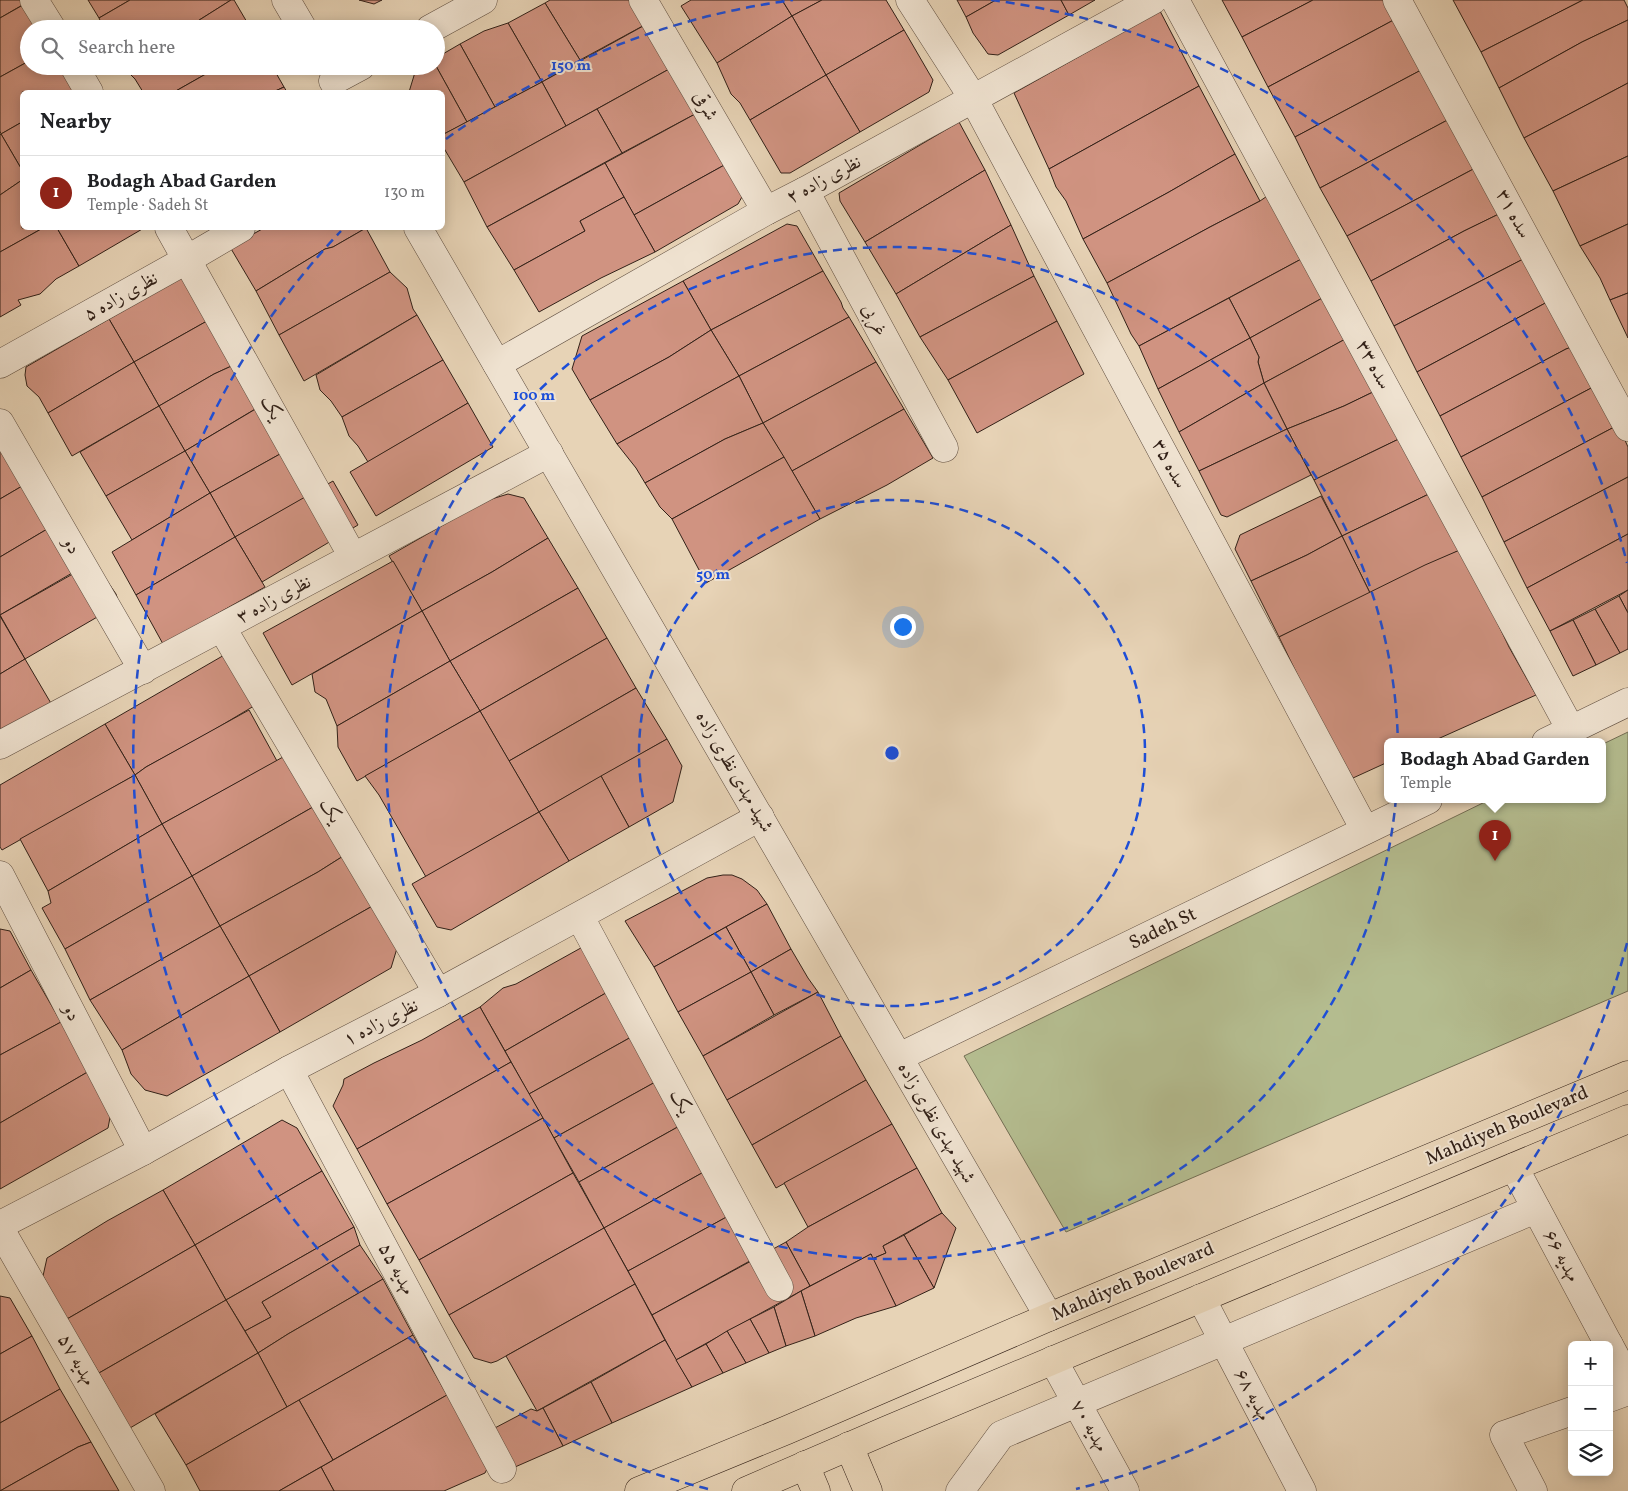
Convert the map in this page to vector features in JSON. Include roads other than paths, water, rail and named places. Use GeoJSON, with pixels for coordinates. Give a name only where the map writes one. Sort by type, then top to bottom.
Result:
{"type":"FeatureCollection","features":[{"type":"Feature","properties":{"kind":"main road","name":"Mahdiyeh Boulevard"},"geometry":{"type":"LineString","coordinates":[[639,1491],[795,1427],[1048,1317],[1628,1075]]}},
{"type":"Feature","properties":{"kind":"main road"},"geometry":{"type":"LineString","coordinates":[[746,1491],[1628,1119]]}},
{"type":"Feature","properties":{"kind":"main road"},"geometry":{"type":"LineString","coordinates":[[849,1446],[868,1491]]}},
{"type":"Feature","properties":{"kind":"main road"},"geometry":{"type":"LineString","coordinates":[[805,1465],[816,1491]]}},
{"type":"Feature","properties":{"kind":"street"},"geometry":{"type":"LineString","coordinates":[[34,0],[46,20]]}},
{"type":"Feature","properties":{"kind":"street"},"geometry":{"type":"LineString","coordinates":[[286,0],[298,20]]}},
{"type":"Feature","properties":{"kind":"street"},"geometry":{"type":"LineString","coordinates":[[445,21],[483,0]]}},
{"type":"Feature","properties":{"kind":"street","name":"شرقی"},"geometry":{"type":"LineString","coordinates":[[643,0],[766,211]]}},
{"type":"Feature","properties":{"kind":"street"},"geometry":{"type":"LineString","coordinates":[[910,0],[973,98]]}},
{"type":"Feature","properties":{"kind":"street","name":"نظری زاده ۲"},"geometry":{"type":"LineString","coordinates":[[497,364],[766,211],[1153,0]]}},
{"type":"Feature","properties":{"kind":"street","name":"سده ۳۳"},"geometry":{"type":"LineString","coordinates":[[1175,0],[1571,730]]}},
{"type":"Feature","properties":{"kind":"street","name":"سده ۳۱"},"geometry":{"type":"LineString","coordinates":[[1398,0],[1628,427]]}},
{"type":"Feature","properties":{"kind":"street"},"geometry":{"type":"LineString","coordinates":[[79,75],[88,90]]}},
{"type":"Feature","properties":{"kind":"street","name":"سده ۳۵"},"geometry":{"type":"LineString","coordinates":[[973,98],[1365,830]]}},
{"type":"Feature","properties":{"kind":"street","name":"غربی"},"geometry":{"type":"LineString","coordinates":[[805,191],[944,448]]}},
{"type":"Feature","properties":{"kind":"street","name":"یک"},"geometry":{"type":"LineString","coordinates":[[170,230],[353,557]]}},
{"type":"Feature","properties":{"kind":"street","name":"نظری زاده ۵"},"geometry":{"type":"LineString","coordinates":[[0,364],[238,230]]}},
{"type":"Feature","properties":{"kind":"street","name":"شهید مهدی نظری زاده"},"geometry":{"type":"LineString","coordinates":[[419,230],[1048,1317]]}},
{"type":"Feature","properties":{"kind":"street","name":"دو"},"geometry":{"type":"LineString","coordinates":[[0,423],[143,670]]}},
{"type":"Feature","properties":{"kind":"street","name":"نظری زاده ۳"},"geometry":{"type":"LineString","coordinates":[[0,746],[548,453]]}},
{"type":"Feature","properties":{"kind":"street","name":"یک"},"geometry":{"type":"LineString","coordinates":[[222,628],[438,993]]}},
{"type":"Feature","properties":{"kind":"street"},"geometry":{"type":"LineString","coordinates":[[1554,738],[1628,702]]}},
{"type":"Feature","properties":{"kind":"street","name":"Sadeh St"},"geometry":{"type":"LineString","coordinates":[[899,1057],[1422,803]]}},
{"type":"Feature","properties":{"kind":"street","name":"نظری زاده ۱"},"geometry":{"type":"LineString","coordinates":[[0,1224],[143,1151],[289,1070],[438,993],[760,818]]}},
{"type":"Feature","properties":{"kind":"street","name":"دو"},"geometry":{"type":"LineString","coordinates":[[0,875],[143,1151]]}},
{"type":"Feature","properties":{"kind":"street","name":"یک"},"geometry":{"type":"LineString","coordinates":[[580,917],[779,1287]]}},
{"type":"Feature","properties":{"kind":"street","name":"مهدیه ۵۵"},"geometry":{"type":"LineString","coordinates":[[289,1070],[502,1469]]}},
{"type":"Feature","properties":{"kind":"street","name":"مهدیه ۶۶"},"geometry":{"type":"LineString","coordinates":[[1514,1167],[1607,1341]]}},
{"type":"Feature","properties":{"kind":"street"},"geometry":{"type":"LineString","coordinates":[[960,1491],[1001,1436],[1536,1209]]}},
{"type":"Feature","properties":{"kind":"street","name":"مهدیه ۵۷"},"geometry":{"type":"LineString","coordinates":[[0,1229],[151,1491]]}},
{"type":"Feature","properties":{"kind":"street","name":"مهدیه ۶۸"},"geometry":{"type":"LineString","coordinates":[[1201,1298],[1302,1491]]}},
{"type":"Feature","properties":{"kind":"street","name":"مهدیه ۶۶"},"geometry":{"type":"LineString","coordinates":[[1613,1352],[1628,1380]]}},
{"type":"Feature","properties":{"kind":"street","name":"مهدیه ۷۰"},"geometry":{"type":"LineString","coordinates":[[1053,1360],[1125,1491]]}},
{"type":"Feature","properties":{"kind":"street"},"geometry":{"type":"LineString","coordinates":[[1613,1397],[1628,1391]]}},
{"type":"Feature","properties":{"kind":"street"},"geometry":{"type":"LineString","coordinates":[[1533,1491],[1504,1434],[1568,1412]]}},
{"type":"Feature","properties":{"kind":"place","name":"Bodagh Abad Garden"},"geometry":{"type":"Point","coordinates":[1495,861]}}]}
